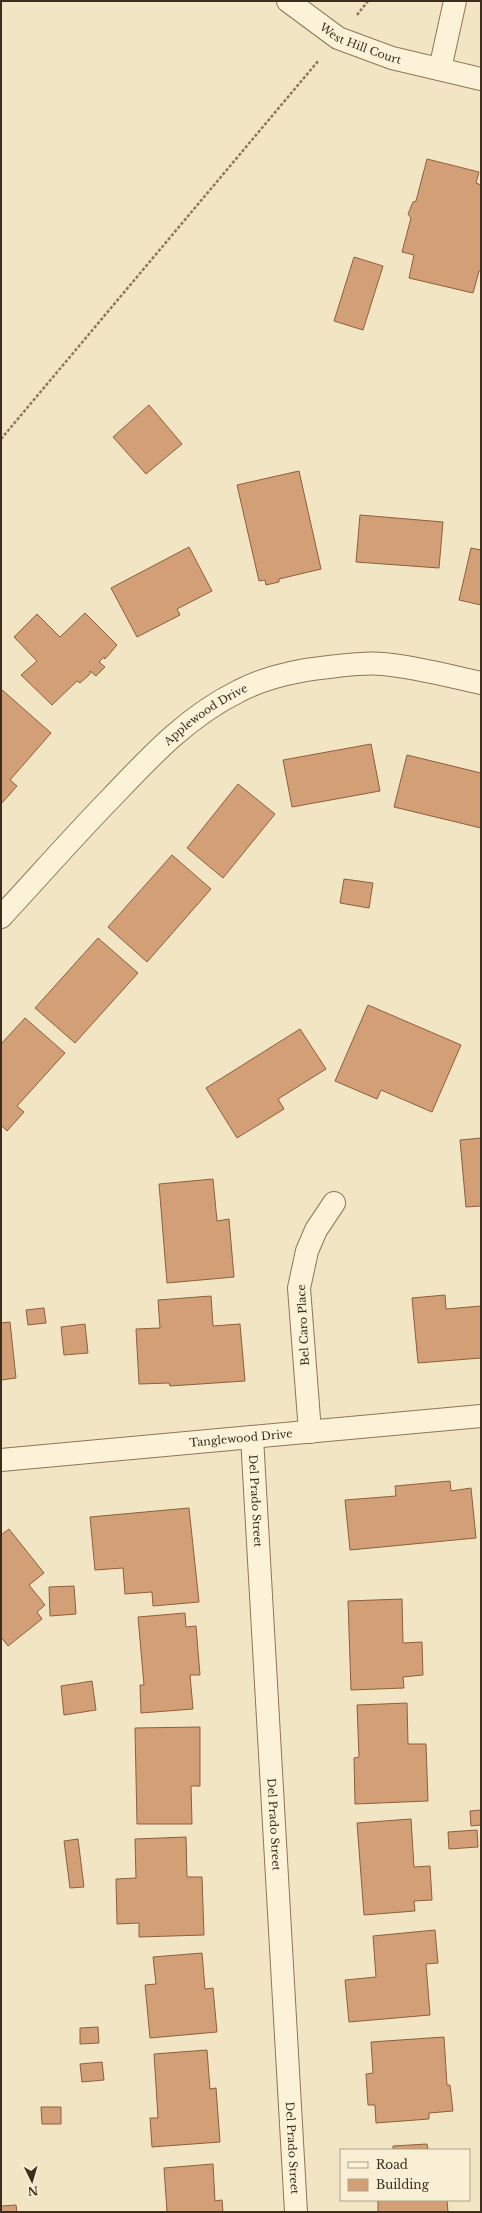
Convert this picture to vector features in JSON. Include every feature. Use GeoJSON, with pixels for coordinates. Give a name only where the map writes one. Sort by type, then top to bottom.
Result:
{"type":"FeatureCollection","features":[{"type":"Feature","properties":{"kind":"street","name":"West Hill Court"},"geometry":{"type":"LineString","coordinates":[[288,1],[338,38],[392,58],[481,80]]}},
{"type":"Feature","properties":{"kind":"street"},"geometry":{"type":"LineString","coordinates":[[440,69],[455,1]]}},
{"type":"Feature","properties":{"kind":"street","name":"Applewood Drive"},"geometry":{"type":"LineString","coordinates":[[1,917],[91,819],[176,731],[196,716],[239,690],[260,681],[285,675],[318,668],[358,664],[383,664],[481,683]]}},
{"type":"Feature","properties":{"kind":"street","name":"Bel Caro Place"},"geometry":{"type":"LineString","coordinates":[[310,1432],[299,1288],[307,1251],[316,1230],[334,1203]]}},
{"type":"Feature","properties":{"kind":"street","name":"Tanglewood Drive"},"geometry":{"type":"LineString","coordinates":[[1,1460],[481,1416]]}},
{"type":"Feature","properties":{"kind":"street","name":"Del Prado Street"},"geometry":{"type":"LineString","coordinates":[[252,1437],[296,2212]]}},
{"type":"Feature","properties":{"kind":"path"},"geometry":{"type":"LineString","coordinates":[[1,439],[257,132],[338,38]]}},
{"type":"Feature","properties":{"kind":"building"},"geometry":{"type":"Polygon","coordinates":[[[427,159],[479,172],[476,183],[481,185],[481,271],[479,271],[473,293],[409,278],[414,255],[402,252],[411,218],[408,214],[413,202],[416,201],[427,159]]]}},
{"type":"Feature","properties":{"kind":"building"},"geometry":{"type":"Polygon","coordinates":[[[354,257],[383,266],[363,330],[334,321],[354,257]]]}},
{"type":"Feature","properties":{"kind":"building"},"geometry":{"type":"Polygon","coordinates":[[[149,405],[182,444],[146,474],[113,437],[149,405]]]}},
{"type":"Feature","properties":{"kind":"building"},"geometry":{"type":"Polygon","coordinates":[[[299,471],[321,569],[279,579],[279,582],[266,585],[265,580],[259,581],[237,485],[299,471]]]}},
{"type":"Feature","properties":{"kind":"building"},"geometry":{"type":"Polygon","coordinates":[[[360,515],[443,522],[439,568],[356,562],[360,515]]]}},
{"type":"Feature","properties":{"kind":"building"},"geometry":{"type":"Polygon","coordinates":[[[189,547],[212,591],[177,609],[180,615],[137,637],[111,588],[189,547]]]}},
{"type":"Feature","properties":{"kind":"building"},"geometry":{"type":"Polygon","coordinates":[[[471,548],[481,550],[481,605],[459,600],[471,548]]]}},
{"type":"Feature","properties":{"kind":"building"},"geometry":{"type":"Polygon","coordinates":[[[85,613],[117,645],[105,659],[104,657],[99,662],[105,667],[96,676],[90,671],[90,674],[80,683],[77,681],[52,705],[21,675],[37,661],[14,637],[37,614],[60,637],[85,613]]]}},
{"type":"Feature","properties":{"kind":"building"},"geometry":{"type":"Polygon","coordinates":[[[1,689],[51,733],[10,780],[17,786],[1,804],[1,689]]]}},
{"type":"Feature","properties":{"kind":"building"},"geometry":{"type":"Polygon","coordinates":[[[371,744],[380,791],[292,807],[283,760],[371,744]]]}},
{"type":"Feature","properties":{"kind":"building"},"geometry":{"type":"Polygon","coordinates":[[[407,755],[481,773],[481,828],[394,807],[407,755]]]}},
{"type":"Feature","properties":{"kind":"building"},"geometry":{"type":"Polygon","coordinates":[[[238,784],[275,814],[223,878],[187,848],[238,784]]]}},
{"type":"Feature","properties":{"kind":"building"},"geometry":{"type":"Polygon","coordinates":[[[172,855],[211,889],[147,962],[108,927],[172,855]]]}},
{"type":"Feature","properties":{"kind":"building"},"geometry":{"type":"Polygon","coordinates":[[[344,879],[373,883],[369,908],[340,903],[344,879]]]}},
{"type":"Feature","properties":{"kind":"building"},"geometry":{"type":"Polygon","coordinates":[[[98,938],[138,973],[75,1043],[35,1008],[98,938]]]}},
{"type":"Feature","properties":{"kind":"building"},"geometry":{"type":"Polygon","coordinates":[[[368,1005],[461,1045],[432,1112],[381,1090],[377,1099],[335,1081],[368,1005]]]}},
{"type":"Feature","properties":{"kind":"building"},"geometry":{"type":"Polygon","coordinates":[[[25,1018],[65,1053],[17,1106],[24,1112],[7,1131],[1,1125],[1,1044],[25,1018]]]}},
{"type":"Feature","properties":{"kind":"building"},"geometry":{"type":"Polygon","coordinates":[[[300,1029],[326,1069],[278,1099],[284,1109],[237,1138],[206,1088],[300,1029]]]}},
{"type":"Feature","properties":{"kind":"building"},"geometry":{"type":"Polygon","coordinates":[[[481,1138],[481,1206],[466,1207],[460,1140],[481,1138]]]}},
{"type":"Feature","properties":{"kind":"building"},"geometry":{"type":"Polygon","coordinates":[[[213,1179],[217,1221],[229,1219],[234,1277],[167,1283],[159,1184],[213,1179]]]}},
{"type":"Feature","properties":{"kind":"building"},"geometry":{"type":"Polygon","coordinates":[[[445,1295],[446,1309],[481,1306],[481,1358],[418,1363],[412,1298],[445,1295]]]}},
{"type":"Feature","properties":{"kind":"building"},"geometry":{"type":"Polygon","coordinates":[[[211,1296],[213,1326],[240,1324],[245,1381],[170,1386],[169,1383],[139,1384],[136,1329],[160,1328],[158,1300],[211,1296]]]}},
{"type":"Feature","properties":{"kind":"building"},"geometry":{"type":"Polygon","coordinates":[[[44,1308],[46,1323],[28,1325],[26,1310],[44,1308]]]}},
{"type":"Feature","properties":{"kind":"building"},"geometry":{"type":"Polygon","coordinates":[[[10,1322],[16,1378],[1,1380],[1,1323],[10,1322]]]}},
{"type":"Feature","properties":{"kind":"building"},"geometry":{"type":"Polygon","coordinates":[[[85,1324],[88,1353],[64,1355],[61,1327],[85,1324]]]}},
{"type":"Feature","properties":{"kind":"building"},"geometry":{"type":"Polygon","coordinates":[[[450,1481],[451,1491],[471,1488],[476,1538],[350,1550],[345,1500],[396,1496],[395,1486],[450,1481]]]}},
{"type":"Feature","properties":{"kind":"building"},"geometry":{"type":"Polygon","coordinates":[[[189,1508],[199,1602],[153,1606],[152,1592],[125,1594],[123,1568],[95,1570],[90,1517],[189,1508]]]}},
{"type":"Feature","properties":{"kind":"building"},"geometry":{"type":"Polygon","coordinates":[[[9,1529],[44,1573],[29,1585],[45,1605],[37,1612],[42,1619],[8,1646],[1,1637],[1,1535],[9,1529]]]}},
{"type":"Feature","properties":{"kind":"building"},"geometry":{"type":"Polygon","coordinates":[[[74,1586],[76,1614],[50,1616],[49,1587],[74,1586]]]}},
{"type":"Feature","properties":{"kind":"building"},"geometry":{"type":"Polygon","coordinates":[[[402,1599],[403,1643],[422,1642],[423,1675],[403,1677],[404,1688],[351,1690],[348,1601],[402,1599]]]}},
{"type":"Feature","properties":{"kind":"building"},"geometry":{"type":"Polygon","coordinates":[[[185,1613],[186,1627],[196,1626],[200,1675],[190,1675],[193,1709],[141,1713],[140,1685],[144,1685],[138,1617],[185,1613]]]}},
{"type":"Feature","properties":{"kind":"building"},"geometry":{"type":"Polygon","coordinates":[[[92,1681],[96,1710],[64,1715],[61,1686],[92,1681]]]}},
{"type":"Feature","properties":{"kind":"building"},"geometry":{"type":"Polygon","coordinates":[[[407,1703],[408,1744],[426,1744],[428,1801],[355,1804],[354,1758],[359,1757],[357,1705],[407,1703]]]}},
{"type":"Feature","properties":{"kind":"building"},"geometry":{"type":"Polygon","coordinates":[[[200,1727],[200,1786],[191,1786],[192,1824],[137,1824],[135,1728],[200,1727]]]}},
{"type":"Feature","properties":{"kind":"building"},"geometry":{"type":"Polygon","coordinates":[[[481,1810],[481,1825],[471,1826],[470,1811],[481,1810]]]}},
{"type":"Feature","properties":{"kind":"building"},"geometry":{"type":"Polygon","coordinates":[[[411,1819],[414,1867],[430,1866],[432,1900],[414,1901],[415,1911],[364,1915],[357,1823],[411,1819]]]}},
{"type":"Feature","properties":{"kind":"building"},"geometry":{"type":"Polygon","coordinates":[[[477,1830],[478,1847],[449,1849],[448,1832],[477,1830]]]}},
{"type":"Feature","properties":{"kind":"building"},"geometry":{"type":"Polygon","coordinates":[[[186,1837],[187,1877],[202,1877],[204,1935],[139,1937],[139,1923],[117,1924],[116,1879],[136,1878],[135,1839],[186,1837]]]}},
{"type":"Feature","properties":{"kind":"building"},"geometry":{"type":"Polygon","coordinates":[[[78,1839],[84,1887],[70,1888],[64,1841],[78,1839]]]}},
{"type":"Feature","properties":{"kind":"building"},"geometry":{"type":"Polygon","coordinates":[[[435,1930],[438,1963],[426,1964],[430,2015],[349,2022],[345,1980],[376,1977],[373,1936],[435,1930]]]}},
{"type":"Feature","properties":{"kind":"building"},"geometry":{"type":"Polygon","coordinates":[[[202,1953],[205,1989],[213,1988],[217,2032],[150,2038],[145,1985],[156,1984],[153,1957],[202,1953]]]}},
{"type":"Feature","properties":{"kind":"building"},"geometry":{"type":"Polygon","coordinates":[[[98,2027],[99,2043],[80,2044],[80,2028],[98,2027]]]}},
{"type":"Feature","properties":{"kind":"building"},"geometry":{"type":"Polygon","coordinates":[[[444,2037],[447,2085],[450,2085],[453,2111],[429,2113],[429,2119],[376,2123],[375,2105],[368,2105],[366,2074],[373,2073],[371,2042],[444,2037]]]}},
{"type":"Feature","properties":{"kind":"building"},"geometry":{"type":"Polygon","coordinates":[[[207,2050],[210,2089],[216,2088],[220,2142],[152,2147],[150,2118],[158,2118],[154,2054],[207,2050]]]}},
{"type":"Feature","properties":{"kind":"building"},"geometry":{"type":"Polygon","coordinates":[[[102,2062],[104,2080],[82,2082],[80,2064],[102,2062]]]}},
{"type":"Feature","properties":{"kind":"building"},"geometry":{"type":"Polygon","coordinates":[[[41,2107],[61,2107],[61,2124],[42,2124],[41,2107]]]}},
{"type":"Feature","properties":{"kind":"building"},"geometry":{"type":"Polygon","coordinates":[[[427,2144],[428,2149],[393,2149],[393,2146],[427,2144]]]}},
{"type":"Feature","properties":{"kind":"building"},"geometry":{"type":"Polygon","coordinates":[[[213,2164],[215,2201],[222,2200],[223,2212],[167,2212],[164,2168],[213,2164]]]}},
{"type":"Feature","properties":{"kind":"building"},"geometry":{"type":"Polygon","coordinates":[[[378,2201],[447,2201],[448,2212],[378,2212],[378,2201]]]}},
{"type":"Feature","properties":{"kind":"building"},"geometry":{"type":"Polygon","coordinates":[[[16,2205],[17,2212],[1,2212],[1,2206],[16,2205]]]}}]}
